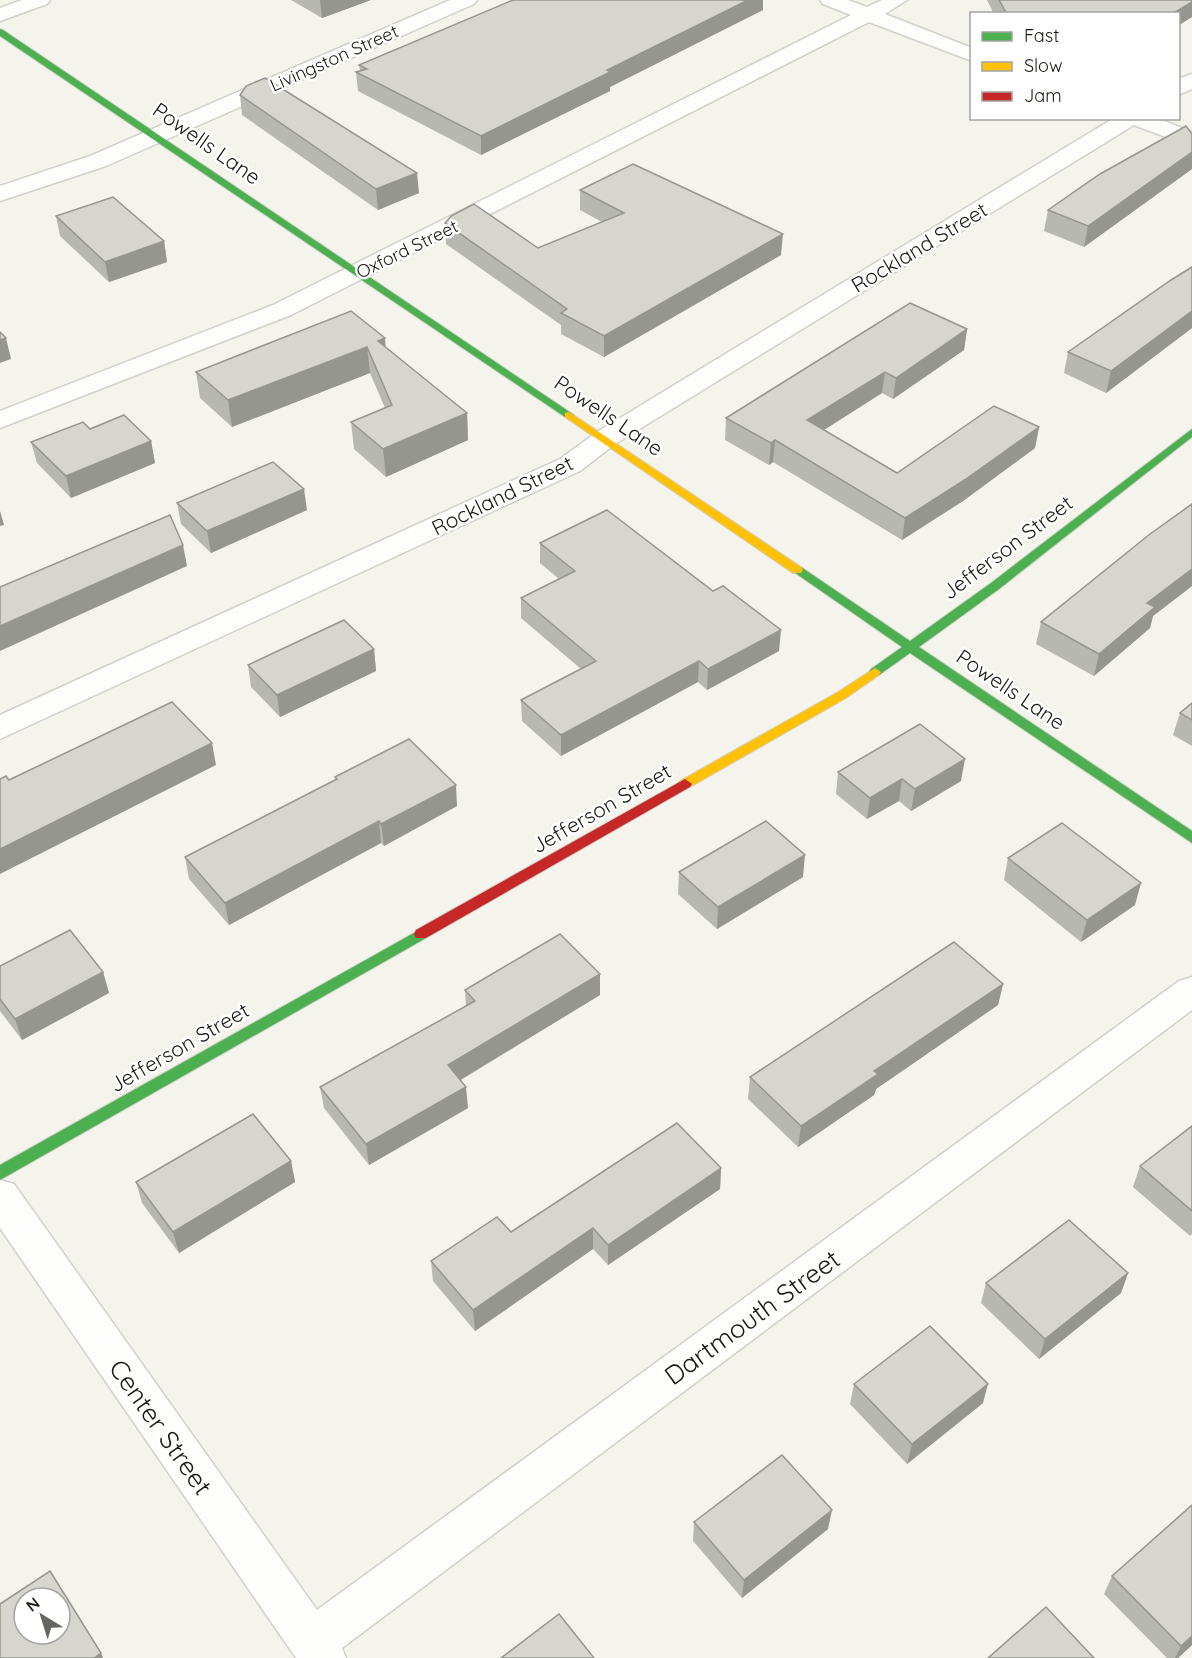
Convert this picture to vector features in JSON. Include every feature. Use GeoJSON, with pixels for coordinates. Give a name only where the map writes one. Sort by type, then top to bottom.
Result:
{"type":"FeatureCollection","features":[{"type":"Feature","properties":{"kind":"street"},"geometry":{"type":"LineString","coordinates":[[0,15],[40,0]]}},
{"type":"Feature","properties":{"kind":"street","name":"Livingston Street"},"geometry":{"type":"LineString","coordinates":[[0,194],[99,161],[467,0]]}},
{"type":"Feature","properties":{"kind":"street"},"geometry":{"type":"LineString","coordinates":[[830,0],[970,54]]}},
{"type":"Feature","properties":{"kind":"street","name":"Oxford Street"},"geometry":{"type":"LineString","coordinates":[[0,420],[282,310],[897,0]]}},
{"type":"Feature","properties":{"kind":"street","name":"Powells Lane"},"geometry":{"type":"LineString","coordinates":[[0,32],[158,135],[1192,838]]}},
{"type":"Feature","properties":{"kind":"street","name":"Rockland Street"},"geometry":{"type":"LineString","coordinates":[[0,728],[570,465],[606,438],[1127,120]]}},
{"type":"Feature","properties":{"kind":"street"},"geometry":{"type":"LineString","coordinates":[[1141,120],[1192,140]]}},
{"type":"Feature","properties":{"kind":"street","name":"Jefferson Street"},"geometry":{"type":"LineString","coordinates":[[0,1173],[843,695],[995,586],[1192,432]]}},
{"type":"Feature","properties":{"kind":"street","name":"Dartmouth Street"},"geometry":{"type":"LineString","coordinates":[[317,1650],[1192,991]]}},
{"type":"Feature","properties":{"kind":"street","name":"Center Street"},"geometry":{"type":"LineString","coordinates":[[0,1196],[317,1650]]}},
{"type":"Feature","properties":{"kind":"building"},"geometry":{"type":"Polygon","coordinates":[[[513,0],[748,0],[481,136],[356,72],[367,69],[359,65],[513,0]]]}},
{"type":"Feature","properties":{"kind":"building"},"geometry":{"type":"Polygon","coordinates":[[[999,0],[1192,0],[1175,12],[1006,12],[999,0]]]}},
{"type":"Feature","properties":{"kind":"building"},"geometry":{"type":"Polygon","coordinates":[[[265,78],[417,173],[376,189],[240,95],[246,86],[265,78]]]}},
{"type":"Feature","properties":{"kind":"building"},"geometry":{"type":"Polygon","coordinates":[[[1186,126],[1192,134],[1192,152],[1088,226],[1048,210],[1100,174],[1186,126]]]}},
{"type":"Feature","properties":{"kind":"building"},"geometry":{"type":"Polygon","coordinates":[[[633,164],[783,234],[604,336],[561,313],[567,309],[445,223],[451,216],[474,204],[538,248],[624,213],[580,190],[633,164]]]}},
{"type":"Feature","properties":{"kind":"building"},"geometry":{"type":"Polygon","coordinates":[[[113,197],[164,241],[105,262],[56,216],[113,197]]]}},
{"type":"Feature","properties":{"kind":"building"},"geometry":{"type":"Polygon","coordinates":[[[1192,267],[1192,311],[1111,371],[1068,352],[1171,280],[1192,267]]]}},
{"type":"Feature","properties":{"kind":"building"},"geometry":{"type":"Polygon","coordinates":[[[910,303],[967,329],[896,378],[885,372],[807,420],[897,473],[994,406],[1039,427],[966,479],[905,518],[775,440],[771,443],[726,418],[910,303]]]}},
{"type":"Feature","properties":{"kind":"building"},"geometry":{"type":"Polygon","coordinates":[[[351,311],[385,338],[378,341],[467,413],[383,449],[351,422],[392,405],[367,347],[228,400],[196,372],[351,311]]]}},
{"type":"Feature","properties":{"kind":"building"},"geometry":{"type":"Polygon","coordinates":[[[0,332],[6,338],[0,340],[0,332]]]}},
{"type":"Feature","properties":{"kind":"building"},"geometry":{"type":"Polygon","coordinates":[[[124,415],[151,441],[66,476],[31,442],[83,422],[90,429],[124,415]]]}},
{"type":"Feature","properties":{"kind":"building"},"geometry":{"type":"Polygon","coordinates":[[[273,462],[304,489],[207,531],[177,503],[273,462]]]}},
{"type":"Feature","properties":{"kind":"building"},"geometry":{"type":"Polygon","coordinates":[[[1192,504],[1192,569],[1147,603],[1155,607],[1099,654],[1041,622],[1150,534],[1192,504]]]}},
{"type":"Feature","properties":{"kind":"building"},"geometry":{"type":"Polygon","coordinates":[[[607,510],[713,591],[723,586],[781,630],[708,669],[699,661],[561,735],[521,700],[596,661],[521,598],[575,571],[540,543],[607,510]]]}},
{"type":"Feature","properties":{"kind":"building"},"geometry":{"type":"Polygon","coordinates":[[[170,515],[183,545],[0,626],[0,587],[170,515]]]}},
{"type":"Feature","properties":{"kind":"building"},"geometry":{"type":"Polygon","coordinates":[[[344,620],[374,649],[277,695],[248,665],[344,620]]]}},
{"type":"Feature","properties":{"kind":"building"},"geometry":{"type":"Polygon","coordinates":[[[172,702],[212,743],[0,849],[0,779],[6,776],[9,780],[172,702]]]}},
{"type":"Feature","properties":{"kind":"building"},"geometry":{"type":"Polygon","coordinates":[[[1192,703],[1192,720],[1180,713],[1192,703]]]}},
{"type":"Feature","properties":{"kind":"building"},"geometry":{"type":"Polygon","coordinates":[[[920,724],[965,759],[915,789],[902,779],[870,798],[838,772],[920,724]]]}},
{"type":"Feature","properties":{"kind":"building"},"geometry":{"type":"Polygon","coordinates":[[[409,739],[456,785],[381,824],[379,821],[225,903],[185,857],[337,779],[335,777],[409,739]]]}},
{"type":"Feature","properties":{"kind":"building"},"geometry":{"type":"Polygon","coordinates":[[[766,821],[805,855],[718,907],[679,872],[766,821]]]}},
{"type":"Feature","properties":{"kind":"building"},"geometry":{"type":"Polygon","coordinates":[[[1062,823],[1141,883],[1087,920],[1008,858],[1062,823]]]}},
{"type":"Feature","properties":{"kind":"building"},"geometry":{"type":"Polygon","coordinates":[[[70,930],[103,972],[15,1019],[0,999],[0,966],[70,930]]]}},
{"type":"Feature","properties":{"kind":"building"},"geometry":{"type":"Polygon","coordinates":[[[560,934],[600,974],[448,1065],[466,1087],[366,1144],[320,1087],[475,1001],[465,990],[560,934]]]}},
{"type":"Feature","properties":{"kind":"building"},"geometry":{"type":"Polygon","coordinates":[[[954,942],[1003,984],[874,1071],[878,1074],[801,1126],[750,1077],[954,942]]]}},
{"type":"Feature","properties":{"kind":"building"},"geometry":{"type":"Polygon","coordinates":[[[253,1114],[291,1161],[173,1232],[136,1182],[253,1114]]]}},
{"type":"Feature","properties":{"kind":"building"},"geometry":{"type":"Polygon","coordinates":[[[677,1123],[721,1168],[608,1245],[593,1228],[473,1310],[431,1261],[497,1217],[511,1232],[677,1123]]]}},
{"type":"Feature","properties":{"kind":"building"},"geometry":{"type":"Polygon","coordinates":[[[1192,1126],[1192,1211],[1140,1166],[1192,1126]]]}},
{"type":"Feature","properties":{"kind":"building"},"geometry":{"type":"Polygon","coordinates":[[[1069,1220],[1128,1273],[1045,1339],[986,1283],[1069,1220]]]}},
{"type":"Feature","properties":{"kind":"building"},"geometry":{"type":"Polygon","coordinates":[[[930,1326],[988,1384],[912,1444],[854,1384],[930,1326]]]}},
{"type":"Feature","properties":{"kind":"building"},"geometry":{"type":"Polygon","coordinates":[[[782,1455],[832,1510],[744,1580],[694,1522],[782,1455]]]}},
{"type":"Feature","properties":{"kind":"building"},"geometry":{"type":"Polygon","coordinates":[[[1192,1505],[1192,1636],[1181,1646],[1112,1576],[1192,1505]]]}},
{"type":"Feature","properties":{"kind":"building"},"geometry":{"type":"Polygon","coordinates":[[[50,1571],[59,1586],[27,1586],[50,1571]]]}},
{"type":"Feature","properties":{"kind":"building"},"geometry":{"type":"Polygon","coordinates":[[[12,1596],[12,1646],[72,1646],[72,1606],[101,1653],[94,1658],[0,1658],[0,1604],[12,1596]]]}},
{"type":"Feature","properties":{"kind":"building"},"geometry":{"type":"Polygon","coordinates":[[[1046,1607],[1094,1658],[988,1658],[1046,1607]]]}},
{"type":"Feature","properties":{"kind":"building"},"geometry":{"type":"Polygon","coordinates":[[[559,1614],[594,1658],[501,1658],[559,1614]]]}},
{"type":"Feature","properties":{"kind":"traffic: fast"},"geometry":{"type":"LineString","coordinates":[[0,32],[569,415]]}},
{"type":"Feature","properties":{"kind":"traffic: fast"},"geometry":{"type":"LineString","coordinates":[[875,672],[995,586],[1192,432]]}},
{"type":"Feature","properties":{"kind":"traffic: fast"},"geometry":{"type":"LineString","coordinates":[[797,570],[1192,838]]}},
{"type":"Feature","properties":{"kind":"traffic: fast"},"geometry":{"type":"LineString","coordinates":[[0,1173],[421,934]]}},
{"type":"Feature","properties":{"kind":"traffic: slow"},"geometry":{"type":"LineString","coordinates":[[569,415],[797,570]]}},
{"type":"Feature","properties":{"kind":"traffic: slow"},"geometry":{"type":"LineString","coordinates":[[685,784],[842,695],[875,672]]}},
{"type":"Feature","properties":{"kind":"traffic: jam"},"geometry":{"type":"LineString","coordinates":[[421,934],[685,784]]}}]}
